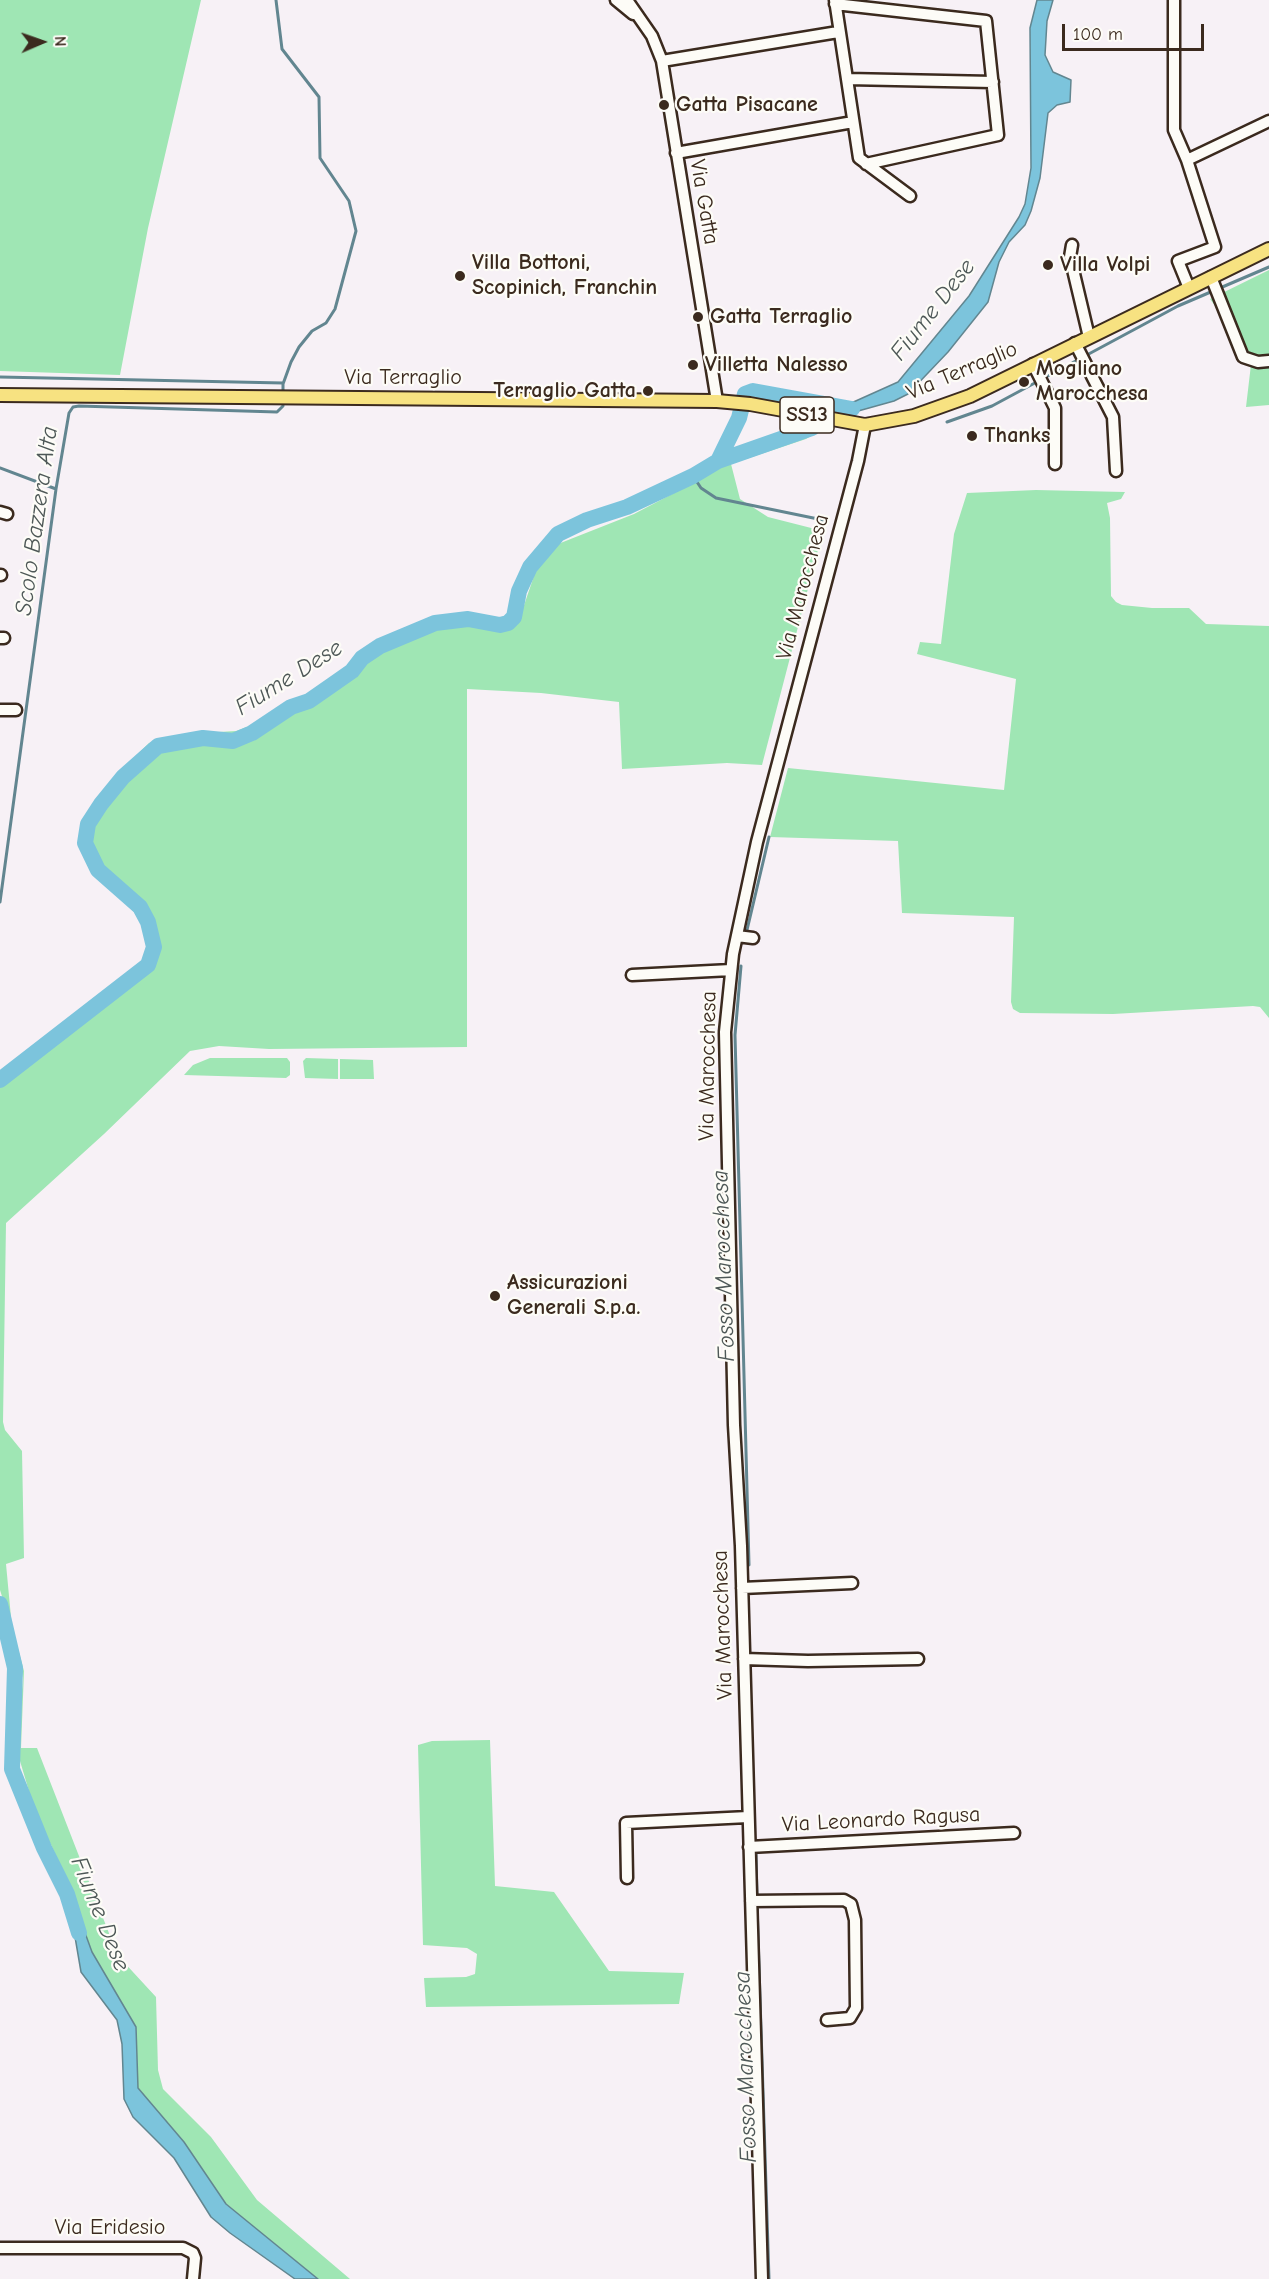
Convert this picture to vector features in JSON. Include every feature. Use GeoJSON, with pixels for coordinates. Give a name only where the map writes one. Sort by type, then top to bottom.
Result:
{"type":"FeatureCollection","features":[{"type":"Feature","properties":{"kind":"main road","name":"Via Terraglio"},"geometry":{"type":"LineString","coordinates":[[0,395],[717,401],[750,404],[865,425],[897,420],[1038,374],[1080,353],[1089,336],[1187,283],[1214,286],[1269,249]]}},
{"type":"Feature","properties":{"kind":"street","name":"Via Gatta"},"geometry":{"type":"LineString","coordinates":[[616,0],[638,17]]}},
{"type":"Feature","properties":{"kind":"street","name":"Via Gatta"},"geometry":{"type":"LineString","coordinates":[[627,0],[652,36],[662,61],[717,401]]}},
{"type":"Feature","properties":{"kind":"street"},"geometry":{"type":"LineString","coordinates":[[1174,0],[1174,130],[1187,160],[1215,247],[1178,261],[1187,283]]}},
{"type":"Feature","properties":{"kind":"street"},"geometry":{"type":"LineString","coordinates":[[866,164],[998,135],[986,21],[835,2],[859,158],[866,164],[910,196]]}},
{"type":"Feature","properties":{"kind":"street"},"geometry":{"type":"LineString","coordinates":[[662,61],[838,32]]}},
{"type":"Feature","properties":{"kind":"street"},"geometry":{"type":"LineString","coordinates":[[847,79],[993,82]]}},
{"type":"Feature","properties":{"kind":"street"},"geometry":{"type":"LineString","coordinates":[[1187,160],[1269,121]]}},
{"type":"Feature","properties":{"kind":"street"},"geometry":{"type":"LineString","coordinates":[[676,153],[853,122]]}},
{"type":"Feature","properties":{"kind":"street"},"geometry":{"type":"LineString","coordinates":[[1072,245],[1070,257],[1089,336]]}},
{"type":"Feature","properties":{"kind":"street"},"geometry":{"type":"LineString","coordinates":[[1214,286],[1243,357],[1258,362],[1269,361]]}},
{"type":"Feature","properties":{"kind":"street"},"geometry":{"type":"LineString","coordinates":[[1080,353],[1113,417],[1116,471]]}},
{"type":"Feature","properties":{"kind":"street"},"geometry":{"type":"LineString","coordinates":[[1038,374],[1055,408],[1055,464]]}},
{"type":"Feature","properties":{"kind":"street","name":"Via Marocchesa"},"geometry":{"type":"LineString","coordinates":[[762,2279],[755,1901],[749,1847],[742,1588],[734,1425],[724,1081],[725,1032],[731,970],[757,842],[858,461],[865,425]]}},
{"type":"Feature","properties":{"kind":"street"},"geometry":{"type":"LineString","coordinates":[[0,710],[16,710]]}},
{"type":"Feature","properties":{"kind":"street"},"geometry":{"type":"LineString","coordinates":[[737,936],[753,938]]}},
{"type":"Feature","properties":{"kind":"street","name":"Via Marocchesa"},"geometry":{"type":"LineString","coordinates":[[632,975],[731,970]]}},
{"type":"Feature","properties":{"kind":"street"},"geometry":{"type":"LineString","coordinates":[[742,1588],[852,1583]]}},
{"type":"Feature","properties":{"kind":"street"},"geometry":{"type":"LineString","coordinates":[[744,1659],[808,1661],[918,1659]]}},
{"type":"Feature","properties":{"kind":"street"},"geometry":{"type":"LineString","coordinates":[[627,1878],[627,1823],[748,1817]]}},
{"type":"Feature","properties":{"kind":"street","name":"Via Leonardo Ragusa"},"geometry":{"type":"LineString","coordinates":[[749,1847],[1014,1833]]}},
{"type":"Feature","properties":{"kind":"street"},"geometry":{"type":"LineString","coordinates":[[755,1901],[844,1900],[851,1904],[855,1920],[856,2008],[850,2018],[827,2020]]}},
{"type":"Feature","properties":{"kind":"street","name":"Via Eridesio"},"geometry":{"type":"LineString","coordinates":[[0,2248],[183,2248],[193,2253],[195,2258],[193,2279]]}},
{"type":"Feature","properties":{"kind":"green space"},"geometry":{"type":"Polygon","coordinates":[[[0,0],[201,0],[148,228],[120,375],[0,371],[0,0]]]}},
{"type":"Feature","properties":{"kind":"green space"},"geometry":{"type":"Polygon","coordinates":[[[1269,270],[1269,405],[1246,407],[1252,356],[1210,299],[1269,270]]]}},
{"type":"Feature","properties":{"kind":"green space"},"geometry":{"type":"Polygon","coordinates":[[[814,434],[806,439],[731,464],[740,499],[768,517],[823,531],[762,765],[727,763],[622,769],[619,702],[541,693],[467,689],[467,1047],[269,1049],[219,1046],[190,1051],[104,1134],[6,1223],[3,1422],[5,1430],[22,1451],[24,1558],[6,1564],[12,1628],[0,1590],[0,1073],[96,996],[140,967],[146,958],[148,942],[145,930],[134,912],[93,868],[80,844],[84,822],[95,802],[116,775],[149,743],[183,734],[236,731],[265,720],[331,681],[354,663],[448,625],[468,624],[500,631],[509,630],[519,620],[535,573],[545,556],[558,544],[634,514],[697,481],[723,463],[780,442],[814,434]]]}},
{"type":"Feature","properties":{"kind":"green space"},"geometry":{"type":"Polygon","coordinates":[[[1036,490],[1125,492],[1121,499],[1107,503],[1110,518],[1111,596],[1116,602],[1122,605],[1152,608],[1189,608],[1206,624],[1269,626],[1269,1018],[1260,1007],[1253,1006],[1113,1014],[1020,1013],[1013,1009],[1011,1002],[1014,917],[902,913],[898,841],[770,837],[788,768],[1004,790],[1016,679],[917,654],[920,642],[941,644],[954,534],[967,493],[1036,490]]]}},
{"type":"Feature","properties":{"kind":"green space"},"geometry":{"type":"Polygon","coordinates":[[[210,1058],[287,1058],[290,1062],[290,1075],[286,1078],[184,1075],[193,1065],[210,1058]]]}},
{"type":"Feature","properties":{"kind":"green space"},"geometry":{"type":"Polygon","coordinates":[[[306,1058],[338,1059],[338,1079],[305,1078],[303,1061],[306,1058]]]}},
{"type":"Feature","properties":{"kind":"green space"},"geometry":{"type":"Polygon","coordinates":[[[340,1059],[373,1060],[374,1079],[340,1079],[340,1059]]]}},
{"type":"Feature","properties":{"kind":"green space"},"geometry":{"type":"Polygon","coordinates":[[[16,1641],[24,1671],[21,1748],[37,1748],[112,1941],[121,1959],[156,1997],[158,2070],[163,2089],[211,2137],[257,2200],[350,2279],[318,2279],[226,2204],[184,2142],[138,2088],[136,2027],[92,1952],[63,1871],[34,1808],[20,1761],[17,1750],[23,1678],[16,1641]]]}},
{"type":"Feature","properties":{"kind":"green space"},"geometry":{"type":"Polygon","coordinates":[[[490,1740],[495,1886],[554,1892],[609,1971],[684,1973],[679,2004],[426,2007],[424,1978],[466,1977],[475,1974],[477,1954],[467,1948],[423,1945],[418,1745],[432,1741],[490,1740]]]}},
{"type":"Feature","properties":{"kind":"water"},"geometry":{"type":"Polygon","coordinates":[[[1037,0],[1053,0],[1047,21],[1045,55],[1053,72],[1071,80],[1070,102],[1057,105],[1048,113],[1040,178],[1031,211],[1025,225],[1009,242],[999,262],[988,302],[948,352],[908,394],[894,401],[851,413],[828,409],[849,404],[898,382],[969,296],[1019,217],[1025,204],[1031,168],[1030,28],[1037,0]]]}},
{"type":"Feature","properties":{"kind":"water"},"geometry":{"type":"Polygon","coordinates":[[[72,1897],[92,1952],[136,2027],[138,2088],[184,2142],[226,2204],[318,2279],[295,2279],[211,2217],[174,2158],[133,2117],[124,2099],[122,2044],[117,2020],[81,1972],[74,1931],[72,1897]]]}},
{"type":"Feature","properties":{"kind":"waterway","name":"Scolo Bazzera Alta"},"geometry":{"type":"LineString","coordinates":[[276,0],[282,49],[319,97],[320,158],[349,201],[356,231],[335,309],[326,323],[312,331],[299,347],[283,384],[283,394]]}},
{"type":"Feature","properties":{"kind":"waterway"},"geometry":{"type":"LineString","coordinates":[[947,422],[992,406],[1178,306],[1269,267]]}},
{"type":"Feature","properties":{"kind":"waterway"},"geometry":{"type":"LineString","coordinates":[[0,377],[283,383]]}},
{"type":"Feature","properties":{"kind":"waterway","name":"Fiume Dese"},"geometry":{"type":"LineString","coordinates":[[718,461],[739,418],[745,394],[753,391],[852,409]]}},
{"type":"Feature","properties":{"kind":"waterway","name":"Scolo Bazzera Alta"},"geometry":{"type":"LineString","coordinates":[[0,902],[56,489],[69,413],[73,407],[79,406],[277,412],[283,406],[283,400]]}},
{"type":"Feature","properties":{"kind":"waterway","name":"Fiume Dese"},"geometry":{"type":"LineString","coordinates":[[0,1080],[148,965],[154,947],[148,922],[140,907],[98,870],[85,843],[88,824],[101,804],[123,777],[158,746],[203,738],[233,741],[252,733],[291,707],[309,701],[352,671],[362,658],[380,646],[435,623],[468,619],[500,625],[508,623],[514,617],[519,591],[530,567],[558,534],[587,520],[627,507],[693,476],[718,461],[812,428]]}},
{"type":"Feature","properties":{"kind":"waterway"},"geometry":{"type":"LineString","coordinates":[[0,468],[56,489]]}},
{"type":"Feature","properties":{"kind":"waterway"},"geometry":{"type":"LineString","coordinates":[[693,476],[701,488],[716,498],[823,520]]}},
{"type":"Feature","properties":{"kind":"waterway","name":"Fosso Marocchesa"},"geometry":{"type":"LineString","coordinates":[[747,930],[769,837]]}},
{"type":"Feature","properties":{"kind":"waterway","name":"Fosso Marocchesa"},"geometry":{"type":"LineString","coordinates":[[741,966],[735,1035],[749,1565]]}},
{"type":"Feature","properties":{"kind":"waterway","name":"Fiume Dese"},"geometry":{"type":"LineString","coordinates":[[0,1604],[15,1668],[12,1769],[44,1848],[67,1894],[79,1933]]}},
{"type":"Feature","properties":{"kind":"waterway","name":"Fosso Marocchesa"},"geometry":{"type":"LineString","coordinates":[[756,1854],[757,1897]]}},
{"type":"Feature","properties":{"kind":"waterway","name":"Fosso Marocchesa"},"geometry":{"type":"LineString","coordinates":[[757,1904],[769,2279]]}},
{"type":"Feature","properties":{"kind":"place","name":"Gatta Pisacane"},"geometry":{"type":"Point","coordinates":[664,105]}},
{"type":"Feature","properties":{"kind":"place","name":"Villa Volpi"},"geometry":{"type":"Point","coordinates":[1048,265]}},
{"type":"Feature","properties":{"kind":"place","name":"Villa Bottoni, Scopinich, Franchin"},"geometry":{"type":"Point","coordinates":[460,276]}},
{"type":"Feature","properties":{"kind":"place","name":"Gatta Terraglio"},"geometry":{"type":"Point","coordinates":[698,317]}},
{"type":"Feature","properties":{"kind":"place","name":"Villetta Nalesso"},"geometry":{"type":"Point","coordinates":[693,365]}},
{"type":"Feature","properties":{"kind":"place","name":"Mogliano Marocchesa"},"geometry":{"type":"Point","coordinates":[1024,382]}},
{"type":"Feature","properties":{"kind":"place","name":"Terraglio Gatta"},"geometry":{"type":"Point","coordinates":[648,391]}},
{"type":"Feature","properties":{"kind":"place","name":"Thanks"},"geometry":{"type":"Point","coordinates":[972,436]}},
{"type":"Feature","properties":{"kind":"place","name":"Assicurazioni Generali S.p.a."},"geometry":{"type":"Point","coordinates":[495,1296]}}]}
